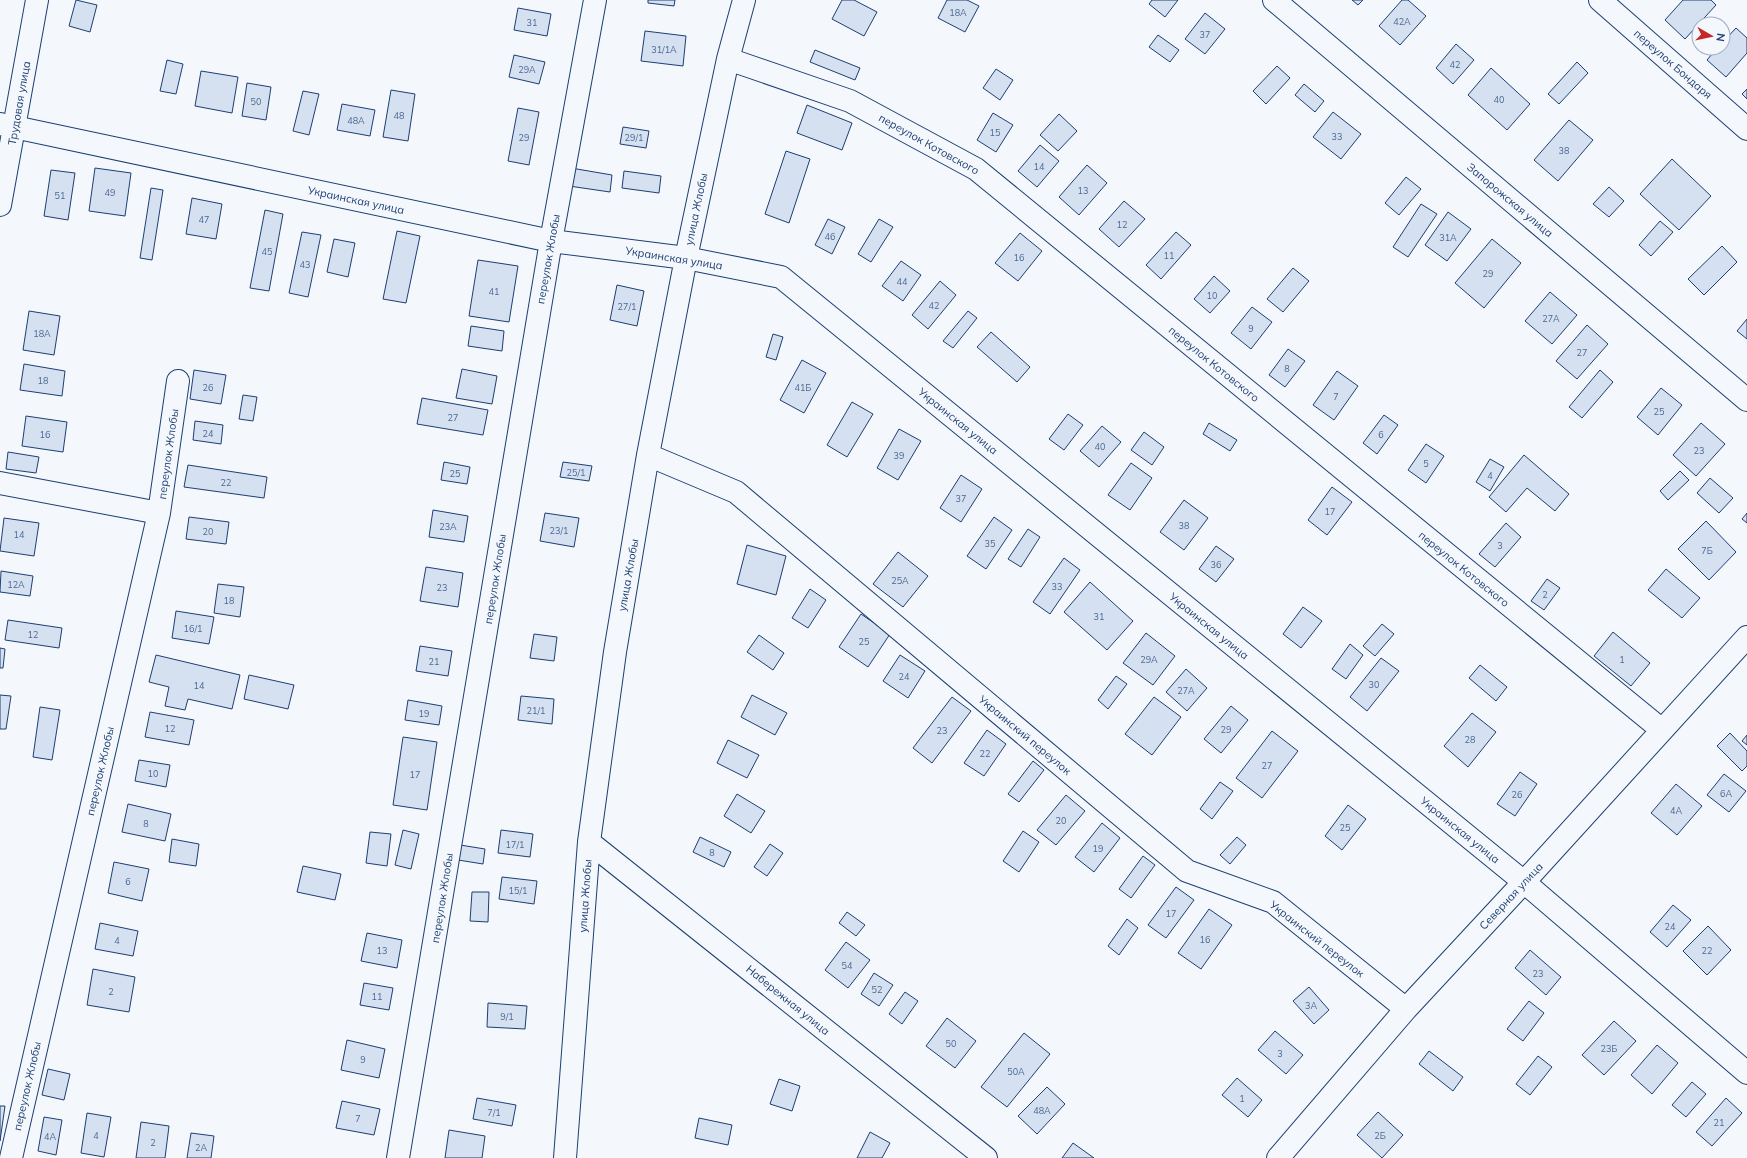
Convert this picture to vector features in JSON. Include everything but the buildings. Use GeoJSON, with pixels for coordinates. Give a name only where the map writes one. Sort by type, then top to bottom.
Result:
{"type":"FeatureCollection","features":[{"type":"Feature","properties":{"kind":"street","name":"Трудовая улица"},"geometry":{"type":"LineString","coordinates":[[0,206],[7,125],[37,0]]}},
{"type":"Feature","properties":{"kind":"street","name":"переулок Жлобы"},"geometry":{"type":"LineString","coordinates":[[398,1158],[551,241],[595,0]]}},
{"type":"Feature","properties":{"kind":"street","name":"улица Жлобы"},"geometry":{"type":"LineString","coordinates":[[565,1158],[589,842],[615,652],[648,455],[686,258],[728,59],[744,0]]}},
{"type":"Feature","properties":{"kind":"street","name":"Запорожская улица"},"geometry":{"type":"LineString","coordinates":[[1274,0],[1747,400]]}},
{"type":"Feature","properties":{"kind":"street","name":"переулок Бондаря"},"geometry":{"type":"LineString","coordinates":[[1600,0],[1747,129]]}},
{"type":"Feature","properties":{"kind":"street","name":"переулок Котовского"},"geometry":{"type":"LineString","coordinates":[[728,59],[850,100],[976,169],[1662,730]]}},
{"type":"Feature","properties":{"kind":"street","name":"Украинская улица"},"geometry":{"type":"LineString","coordinates":[[7,125],[551,241],[686,258],[781,278],[1524,882],[1747,1073]]}},
{"type":"Feature","properties":{"kind":"street","name":"переулок Жлобы"},"geometry":{"type":"LineString","coordinates":[[11,1158],[159,513],[178,381]]}},
{"type":"Feature","properties":{"kind":"street","name":"Украинский переулок"},"geometry":{"type":"LineString","coordinates":[[648,455],[736,492],[1187,871],[1273,902],[1406,1009]]}},
{"type":"Feature","properties":{"kind":"street"},"geometry":{"type":"LineString","coordinates":[[0,483],[159,513]]}},
{"type":"Feature","properties":{"kind":"street","name":"Северная улица"},"geometry":{"type":"LineString","coordinates":[[1287,1155],[1406,1009],[1747,637]]}},
{"type":"Feature","properties":{"kind":"street","name":"Набережная улица"},"geometry":{"type":"LineString","coordinates":[[589,842],[986,1158]]}}]}
